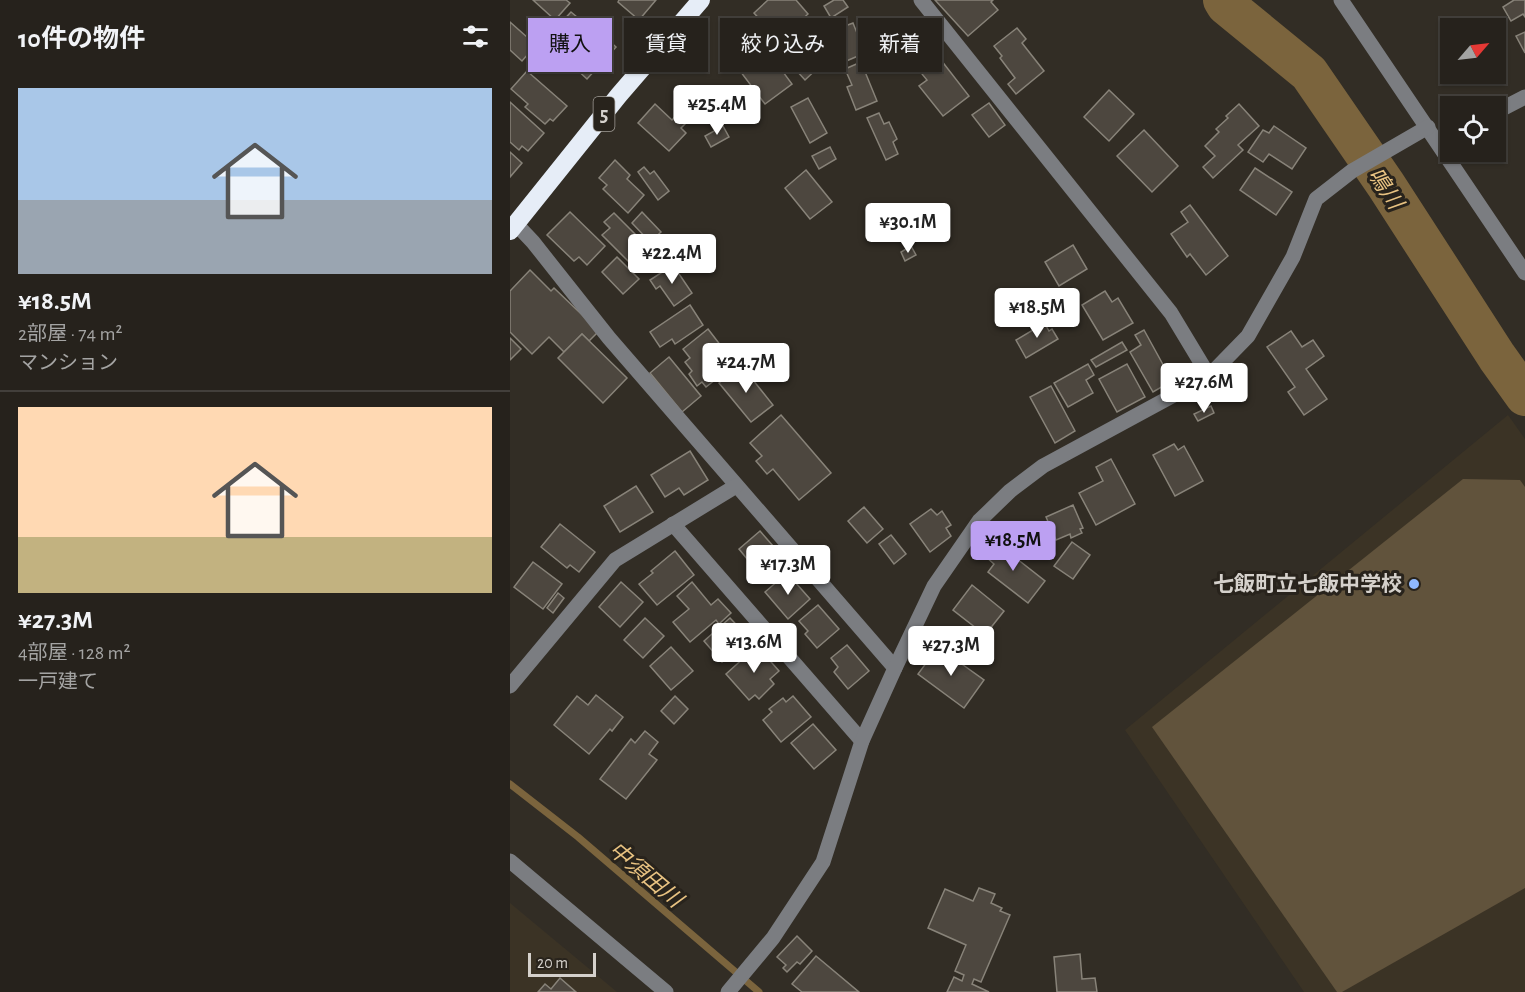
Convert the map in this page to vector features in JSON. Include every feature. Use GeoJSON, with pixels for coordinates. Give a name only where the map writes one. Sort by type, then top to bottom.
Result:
{"type":"FeatureCollection","features":[{"type":"Feature","properties":{"kind":"highway","name":"5"},"geometry":{"type":"LineString","coordinates":[[513,227],[697,2]]}},
{"type":"Feature","properties":{"kind":"street"},"geometry":{"type":"LineString","coordinates":[[921,0],[1171,313],[1209,376]]}},
{"type":"Feature","properties":{"kind":"street"},"geometry":{"type":"LineString","coordinates":[[1341,0],[1428,127],[1440,136]]}},
{"type":"Feature","properties":{"kind":"street"},"geometry":{"type":"LineString","coordinates":[[1506,106],[1525,96]]}},
{"type":"Feature","properties":{"kind":"street"},"geometry":{"type":"LineString","coordinates":[[728,992],[773,938],[824,862],[862,741],[895,668],[934,586],[979,521],[1010,491],[1043,466],[1209,376],[1248,336],[1293,257],[1316,199],[1352,171],[1428,127]]}},
{"type":"Feature","properties":{"kind":"street"},"geometry":{"type":"LineString","coordinates":[[1458,162],[1525,273]]}},
{"type":"Feature","properties":{"kind":"street"},"geometry":{"type":"LineString","coordinates":[[513,227],[533,242],[609,338],[895,668]]}},
{"type":"Feature","properties":{"kind":"street"},"geometry":{"type":"LineString","coordinates":[[510,686],[615,560],[736,486]]}},
{"type":"Feature","properties":{"kind":"street"},"geometry":{"type":"LineString","coordinates":[[673,524],[862,741]]}},
{"type":"Feature","properties":{"kind":"street"},"geometry":{"type":"LineString","coordinates":[[510,861],[666,992]]}},
{"type":"Feature","properties":{"kind":"shaded area","name":"七飯町立七飯中学校"},"geometry":{"type":"Polygon","coordinates":[[[1508,415],[1525,439],[1525,992],[1304,992],[1125,730],[1508,415]]]}},
{"type":"Feature","properties":{"kind":"shaded area","name":"七飯町立七飯中学校"},"geometry":{"type":"Polygon","coordinates":[[[1463,479],[1520,480],[1525,487],[1525,888],[1342,992],[1337,992],[1152,727],[1463,479]]]}},
{"type":"Feature","properties":{"kind":"shaded area"},"geometry":{"type":"Polygon","coordinates":[[[510,903],[617,992],[510,992],[510,903]]]}},
{"type":"Feature","properties":{"kind":"building"},"geometry":{"type":"Polygon","coordinates":[[[533,0],[566,0],[570,3],[557,18],[553,18],[533,0]]]}},
{"type":"Feature","properties":{"kind":"building"},"geometry":{"type":"Polygon","coordinates":[[[619,0],[656,0],[641,18],[637,18],[618,2],[619,0]]]}},
{"type":"Feature","properties":{"kind":"building"},"geometry":{"type":"Polygon","coordinates":[[[768,0],[796,0],[808,14],[804,18],[759,18],[754,13],[768,0]]]}},
{"type":"Feature","properties":{"kind":"building"},"geometry":{"type":"Polygon","coordinates":[[[834,0],[843,0],[848,7],[831,18],[824,6],[834,0]]]}},
{"type":"Feature","properties":{"kind":"building"},"geometry":{"type":"Polygon","coordinates":[[[935,0],[993,0],[991,2],[998,10],[968,36],[935,0]]]}},
{"type":"Feature","properties":{"kind":"building"},"geometry":{"type":"Polygon","coordinates":[[[1514,0],[1525,0],[1525,17],[1523,14],[1511,21],[1503,7],[1514,0]]]}},
{"type":"Feature","properties":{"kind":"building"},"geometry":{"type":"Polygon","coordinates":[[[571,12],[578,18],[565,18],[571,12]]]}},
{"type":"Feature","properties":{"kind":"building"},"geometry":{"type":"Polygon","coordinates":[[[510,22],[528,38],[528,54],[522,61],[510,50],[510,22]]]}},
{"type":"Feature","properties":{"kind":"building"},"geometry":{"type":"Polygon","coordinates":[[[853,23],[858,36],[858,56],[846,61],[846,26],[853,23]]]}},
{"type":"Feature","properties":{"kind":"building"},"geometry":{"type":"Polygon","coordinates":[[[1017,28],[1026,39],[1022,43],[1044,71],[1016,94],[1008,84],[1015,78],[994,46],[1017,28]]]}},
{"type":"Feature","properties":{"kind":"building"},"geometry":{"type":"Polygon","coordinates":[[[1525,32],[1525,53],[1516,36],[1525,32]]]}},
{"type":"Feature","properties":{"kind":"building"},"geometry":{"type":"Polygon","coordinates":[[[942,61],[969,96],[943,116],[919,86],[927,80],[922,74],[942,72],[942,61]]]}},
{"type":"Feature","properties":{"kind":"building"},"geometry":{"type":"Polygon","coordinates":[[[858,63],[858,72],[865,72],[877,101],[856,110],[847,87],[852,85],[846,69],[858,63]]]}},
{"type":"Feature","properties":{"kind":"building"},"geometry":{"type":"Polygon","coordinates":[[[527,71],[567,106],[553,121],[550,119],[545,124],[525,107],[528,104],[511,89],[527,71]]]}},
{"type":"Feature","properties":{"kind":"building"},"geometry":{"type":"Polygon","coordinates":[[[579,72],[593,72],[587,79],[579,72]]]}},
{"type":"Feature","properties":{"kind":"building"},"geometry":{"type":"Polygon","coordinates":[[[741,72],[783,72],[792,84],[765,104],[741,72]]]}},
{"type":"Feature","properties":{"kind":"building"},"geometry":{"type":"Polygon","coordinates":[[[798,72],[813,72],[805,80],[798,72]]]}},
{"type":"Feature","properties":{"kind":"building"},"geometry":{"type":"Polygon","coordinates":[[[1109,90],[1134,114],[1109,141],[1084,117],[1109,90]]]}},
{"type":"Feature","properties":{"kind":"building"},"geometry":{"type":"Polygon","coordinates":[[[808,98],[827,133],[810,143],[791,107],[808,98]]]}},
{"type":"Feature","properties":{"kind":"building"},"geometry":{"type":"Polygon","coordinates":[[[510,102],[544,133],[528,151],[522,146],[519,150],[510,142],[510,102]]]}},
{"type":"Feature","properties":{"kind":"building"},"geometry":{"type":"Polygon","coordinates":[[[989,103],[1005,125],[989,137],[972,115],[989,103]]]}},
{"type":"Feature","properties":{"kind":"building"},"geometry":{"type":"Polygon","coordinates":[[[655,104],[672,120],[679,113],[688,121],[681,128],[686,133],[669,151],[638,123],[655,104]]]}},
{"type":"Feature","properties":{"kind":"building"},"geometry":{"type":"Polygon","coordinates":[[[1239,104],[1259,126],[1238,145],[1243,150],[1213,178],[1203,167],[1215,156],[1205,146],[1219,132],[1216,129],[1228,118],[1226,116],[1239,104]]]}},
{"type":"Feature","properties":{"kind":"building"},"geometry":{"type":"Polygon","coordinates":[[[879,113],[884,124],[889,122],[897,139],[893,142],[898,154],[886,160],[867,118],[879,113]]]}},
{"type":"Feature","properties":{"kind":"building"},"geometry":{"type":"Polygon","coordinates":[[[723,126],[729,137],[711,147],[705,136],[723,126]]]}},
{"type":"Feature","properties":{"kind":"building"},"geometry":{"type":"Polygon","coordinates":[[[1274,126],[1306,148],[1292,169],[1269,154],[1263,162],[1248,152],[1263,130],[1269,133],[1274,126]]]}},
{"type":"Feature","properties":{"kind":"building"},"geometry":{"type":"Polygon","coordinates":[[[1144,130],[1178,166],[1152,192],[1117,156],[1144,130]]]}},
{"type":"Feature","properties":{"kind":"building"},"geometry":{"type":"Polygon","coordinates":[[[830,147],[836,159],[819,169],[812,156],[830,147]]]}},
{"type":"Feature","properties":{"kind":"building"},"geometry":{"type":"Polygon","coordinates":[[[510,152],[522,163],[510,177],[510,152]]]}},
{"type":"Feature","properties":{"kind":"building"},"geometry":{"type":"Polygon","coordinates":[[[615,160],[630,175],[627,179],[644,195],[628,213],[603,189],[607,185],[599,178],[615,160]]]}},
{"type":"Feature","properties":{"kind":"building"},"geometry":{"type":"Polygon","coordinates":[[[644,167],[650,174],[654,171],[669,191],[658,200],[638,172],[644,167]]]}},
{"type":"Feature","properties":{"kind":"building"},"geometry":{"type":"Polygon","coordinates":[[[1255,168],[1292,192],[1276,215],[1240,190],[1255,168]]]}},
{"type":"Feature","properties":{"kind":"building"},"geometry":{"type":"Polygon","coordinates":[[[806,170],[832,202],[810,219],[785,188],[806,170]]]}},
{"type":"Feature","properties":{"kind":"building"},"geometry":{"type":"Polygon","coordinates":[[[1190,205],[1228,256],[1206,275],[1190,254],[1187,257],[1171,234],[1188,222],[1181,212],[1190,205]]]}},
{"type":"Feature","properties":{"kind":"building"},"geometry":{"type":"Polygon","coordinates":[[[570,212],[605,246],[587,265],[579,257],[574,261],[547,235],[570,212]]]}},
{"type":"Feature","properties":{"kind":"building"},"geometry":{"type":"Polygon","coordinates":[[[642,212],[661,232],[650,242],[632,223],[642,212]]]}},
{"type":"Feature","properties":{"kind":"building"},"geometry":{"type":"Polygon","coordinates":[[[614,213],[648,247],[631,264],[602,235],[610,228],[604,222],[614,213]]]}},
{"type":"Feature","properties":{"kind":"building"},"geometry":{"type":"Polygon","coordinates":[[[1073,245],[1087,269],[1059,286],[1045,262],[1073,245]]]}},
{"type":"Feature","properties":{"kind":"building"},"geometry":{"type":"Polygon","coordinates":[[[911,246],[916,255],[905,261],[901,252],[911,246]]]}},
{"type":"Feature","properties":{"kind":"building"},"geometry":{"type":"Polygon","coordinates":[[[617,257],[639,279],[623,294],[602,272],[617,257]]]}},
{"type":"Feature","properties":{"kind":"building"},"geometry":{"type":"Polygon","coordinates":[[[673,265],[692,293],[674,306],[660,286],[656,289],[650,280],[673,265]]]}},
{"type":"Feature","properties":{"kind":"building"},"geometry":{"type":"Polygon","coordinates":[[[530,270],[551,291],[554,288],[599,331],[589,341],[582,334],[564,352],[549,337],[532,354],[510,332],[510,291],[530,270]]]}},
{"type":"Feature","properties":{"kind":"building"},"geometry":{"type":"Polygon","coordinates":[[[1105,291],[1112,302],[1118,298],[1133,323],[1103,340],[1082,305],[1105,291]]]}},
{"type":"Feature","properties":{"kind":"building"},"geometry":{"type":"Polygon","coordinates":[[[690,305],[703,325],[675,344],[672,339],[660,347],[650,332],[690,305]]]}},
{"type":"Feature","properties":{"kind":"building"},"geometry":{"type":"Polygon","coordinates":[[[1041,317],[1049,331],[1052,329],[1058,339],[1026,358],[1016,340],[1038,327],[1034,321],[1041,317]]]}},
{"type":"Feature","properties":{"kind":"building"},"geometry":{"type":"Polygon","coordinates":[[[708,329],[735,364],[706,387],[702,382],[697,386],[689,374],[692,371],[685,362],[690,358],[683,349],[708,329]]]}},
{"type":"Feature","properties":{"kind":"building"},"geometry":{"type":"Polygon","coordinates":[[[1144,330],[1172,381],[1153,392],[1130,352],[1141,345],[1135,335],[1144,330]]]}},
{"type":"Feature","properties":{"kind":"building"},"geometry":{"type":"Polygon","coordinates":[[[1291,331],[1302,347],[1313,340],[1324,356],[1306,369],[1327,399],[1304,415],[1288,392],[1295,387],[1267,347],[1291,331]]]}},
{"type":"Feature","properties":{"kind":"building"},"geometry":{"type":"Polygon","coordinates":[[[582,334],[627,378],[603,403],[558,358],[582,334]]]}},
{"type":"Feature","properties":{"kind":"building"},"geometry":{"type":"Polygon","coordinates":[[[510,338],[521,349],[510,360],[510,338]]]}},
{"type":"Feature","properties":{"kind":"building"},"geometry":{"type":"Polygon","coordinates":[[[1122,342],[1127,350],[1096,367],[1091,360],[1122,342]]]}},
{"type":"Feature","properties":{"kind":"building"},"geometry":{"type":"Polygon","coordinates":[[[669,357],[701,396],[682,412],[650,373],[669,357]]]}},
{"type":"Feature","properties":{"kind":"building"},"geometry":{"type":"Polygon","coordinates":[[[1088,364],[1094,375],[1086,380],[1093,393],[1068,407],[1054,383],[1088,364]]]}},
{"type":"Feature","properties":{"kind":"building"},"geometry":{"type":"Polygon","coordinates":[[[1127,364],[1145,397],[1117,412],[1099,379],[1127,364]]]}},
{"type":"Feature","properties":{"kind":"building"},"geometry":{"type":"Polygon","coordinates":[[[741,365],[773,405],[751,422],[719,383],[741,365]]]}},
{"type":"Feature","properties":{"kind":"building"},"geometry":{"type":"Polygon","coordinates":[[[1051,386],[1075,431],[1055,443],[1030,397],[1051,386]]]}},
{"type":"Feature","properties":{"kind":"building"},"geometry":{"type":"Polygon","coordinates":[[[1211,406],[1214,413],[1198,421],[1194,414],[1211,406]]]}},
{"type":"Feature","properties":{"kind":"building"},"geometry":{"type":"Polygon","coordinates":[[[781,415],[831,473],[799,500],[773,469],[767,474],[756,461],[762,456],[750,443],[781,415]]]}},
{"type":"Feature","properties":{"kind":"building"},"geometry":{"type":"Polygon","coordinates":[[[1174,444],[1178,450],[1184,446],[1203,481],[1175,496],[1153,455],[1174,444]]]}},
{"type":"Feature","properties":{"kind":"building"},"geometry":{"type":"Polygon","coordinates":[[[690,451],[708,480],[684,495],[679,488],[665,497],[651,475],[690,451]]]}},
{"type":"Feature","properties":{"kind":"building"},"geometry":{"type":"Polygon","coordinates":[[[1111,459],[1135,504],[1096,525],[1079,493],[1103,481],[1096,467],[1111,459]]]}},
{"type":"Feature","properties":{"kind":"building"},"geometry":{"type":"Polygon","coordinates":[[[636,486],[653,512],[620,532],[604,506],[636,486]]]}},
{"type":"Feature","properties":{"kind":"building"},"geometry":{"type":"Polygon","coordinates":[[[1073,505],[1083,528],[1080,529],[1082,533],[1071,538],[1070,534],[1056,540],[1046,517],[1073,505]]]}},
{"type":"Feature","properties":{"kind":"building"},"geometry":{"type":"Polygon","coordinates":[[[864,507],[883,529],[867,543],[848,521],[864,507]]]}},
{"type":"Feature","properties":{"kind":"building"},"geometry":{"type":"Polygon","coordinates":[[[931,509],[937,515],[942,511],[951,525],[946,528],[951,536],[930,552],[910,524],[931,509]]]}},
{"type":"Feature","properties":{"kind":"building"},"geometry":{"type":"Polygon","coordinates":[[[560,524],[595,552],[579,572],[570,565],[567,568],[541,547],[560,524]]]}},
{"type":"Feature","properties":{"kind":"building"},"geometry":{"type":"Polygon","coordinates":[[[760,531],[788,563],[766,582],[739,549],[760,531]]]}},
{"type":"Feature","properties":{"kind":"building"},"geometry":{"type":"Polygon","coordinates":[[[891,535],[906,554],[894,564],[879,544],[891,535]]]}},
{"type":"Feature","properties":{"kind":"building"},"geometry":{"type":"Polygon","coordinates":[[[999,538],[1015,551],[1012,555],[1045,581],[1028,603],[988,572],[994,564],[985,556],[999,538]]]}},
{"type":"Feature","properties":{"kind":"building"},"geometry":{"type":"Polygon","coordinates":[[[1072,542],[1090,555],[1073,579],[1054,566],[1072,542]]]}},
{"type":"Feature","properties":{"kind":"building"},"geometry":{"type":"Polygon","coordinates":[[[675,551],[694,575],[657,605],[639,584],[675,551]]]}},
{"type":"Feature","properties":{"kind":"building"},"geometry":{"type":"Polygon","coordinates":[[[533,562],[562,584],[543,609],[514,587],[533,562]]]}},
{"type":"Feature","properties":{"kind":"building"},"geometry":{"type":"Polygon","coordinates":[[[787,573],[810,599],[788,619],[765,592],[787,573]]]}},
{"type":"Feature","properties":{"kind":"building"},"geometry":{"type":"Polygon","coordinates":[[[621,582],[643,602],[620,627],[599,607],[621,582]]]}},
{"type":"Feature","properties":{"kind":"building"},"geometry":{"type":"Polygon","coordinates":[[[692,582],[711,605],[718,599],[731,613],[719,624],[716,620],[690,642],[673,622],[689,609],[677,596],[692,582]]]}},
{"type":"Feature","properties":{"kind":"building"},"geometry":{"type":"Polygon","coordinates":[[[972,585],[1004,611],[985,635],[953,610],[972,585]]]}},
{"type":"Feature","properties":{"kind":"building"},"geometry":{"type":"Polygon","coordinates":[[[558,593],[564,598],[553,613],[547,608],[558,593]]]}},
{"type":"Feature","properties":{"kind":"building"},"geometry":{"type":"Polygon","coordinates":[[[818,605],[839,629],[817,648],[805,634],[808,631],[799,621],[818,605]]]}},
{"type":"Feature","properties":{"kind":"building"},"geometry":{"type":"Polygon","coordinates":[[[645,618],[664,636],[643,658],[624,640],[645,618]]]}},
{"type":"Feature","properties":{"kind":"building"},"geometry":{"type":"Polygon","coordinates":[[[730,618],[749,638],[722,662],[704,641],[730,618]]]}},
{"type":"Feature","properties":{"kind":"building"},"geometry":{"type":"Polygon","coordinates":[[[847,645],[869,671],[848,689],[834,672],[838,667],[831,658],[847,645]]]}},
{"type":"Feature","properties":{"kind":"building"},"geometry":{"type":"Polygon","coordinates":[[[757,646],[779,671],[770,679],[774,684],[759,699],[755,695],[749,700],[726,674],[757,646]]]}},
{"type":"Feature","properties":{"kind":"building"},"geometry":{"type":"Polygon","coordinates":[[[671,647],[693,671],[671,690],[650,666],[671,647]]]}},
{"type":"Feature","properties":{"kind":"building"},"geometry":{"type":"Polygon","coordinates":[[[938,647],[984,680],[964,708],[918,674],[938,647]]]}},
{"type":"Feature","properties":{"kind":"building"},"geometry":{"type":"Polygon","coordinates":[[[596,695],[623,717],[589,754],[554,725],[577,696],[588,705],[596,695]]]}},
{"type":"Feature","properties":{"kind":"building"},"geometry":{"type":"Polygon","coordinates":[[[675,696],[688,709],[674,724],[661,711],[675,696]]]}},
{"type":"Feature","properties":{"kind":"building"},"geometry":{"type":"Polygon","coordinates":[[[793,696],[811,717],[781,742],[763,720],[772,712],[769,709],[783,698],[786,702],[793,696]]]}},
{"type":"Feature","properties":{"kind":"building"},"geometry":{"type":"Polygon","coordinates":[[[813,724],[836,750],[814,769],[791,743],[813,724]]]}},
{"type":"Feature","properties":{"kind":"building"},"geometry":{"type":"Polygon","coordinates":[[[645,731],[658,742],[649,754],[657,760],[626,799],[600,779],[631,739],[635,743],[645,731]]]}},
{"type":"Feature","properties":{"kind":"building"},"geometry":{"type":"Polygon","coordinates":[[[979,888],[995,894],[991,903],[1002,908],[1000,911],[1010,915],[981,982],[974,979],[972,984],[989,992],[947,992],[954,977],[962,981],[964,975],[955,971],[966,945],[928,928],[945,889],[973,901],[979,888]]]}},
{"type":"Feature","properties":{"kind":"building"},"geometry":{"type":"Polygon","coordinates":[[[797,936],[812,951],[800,964],[797,962],[787,972],[783,968],[786,965],[777,957],[797,936]]]}},
{"type":"Feature","properties":{"kind":"building"},"geometry":{"type":"Polygon","coordinates":[[[1080,954],[1082,979],[1095,978],[1097,992],[1057,992],[1054,957],[1080,954]]]}},
{"type":"Feature","properties":{"kind":"building"},"geometry":{"type":"Polygon","coordinates":[[[816,956],[859,992],[802,992],[792,984],[816,956]]]}},
{"type":"Feature","properties":{"kind":"building"},"geometry":{"type":"Polygon","coordinates":[[[560,978],[576,992],[538,992],[545,984],[551,989],[560,978]]]}},
{"type":"Feature","properties":{"kind":"waterway","name":"鳴川"},"geometry":{"type":"LineString","coordinates":[[1223,0],[1226,5],[1309,73],[1525,396]]}},
{"type":"Feature","properties":{"kind":"waterway","name":"中須田川"},"geometry":{"type":"LineString","coordinates":[[510,784],[578,837],[759,992]]}},
{"type":"Feature","properties":{"kind":"place","name":"七飯町立七飯中学校"},"geometry":{"type":"Point","coordinates":[1414,584]}}]}
